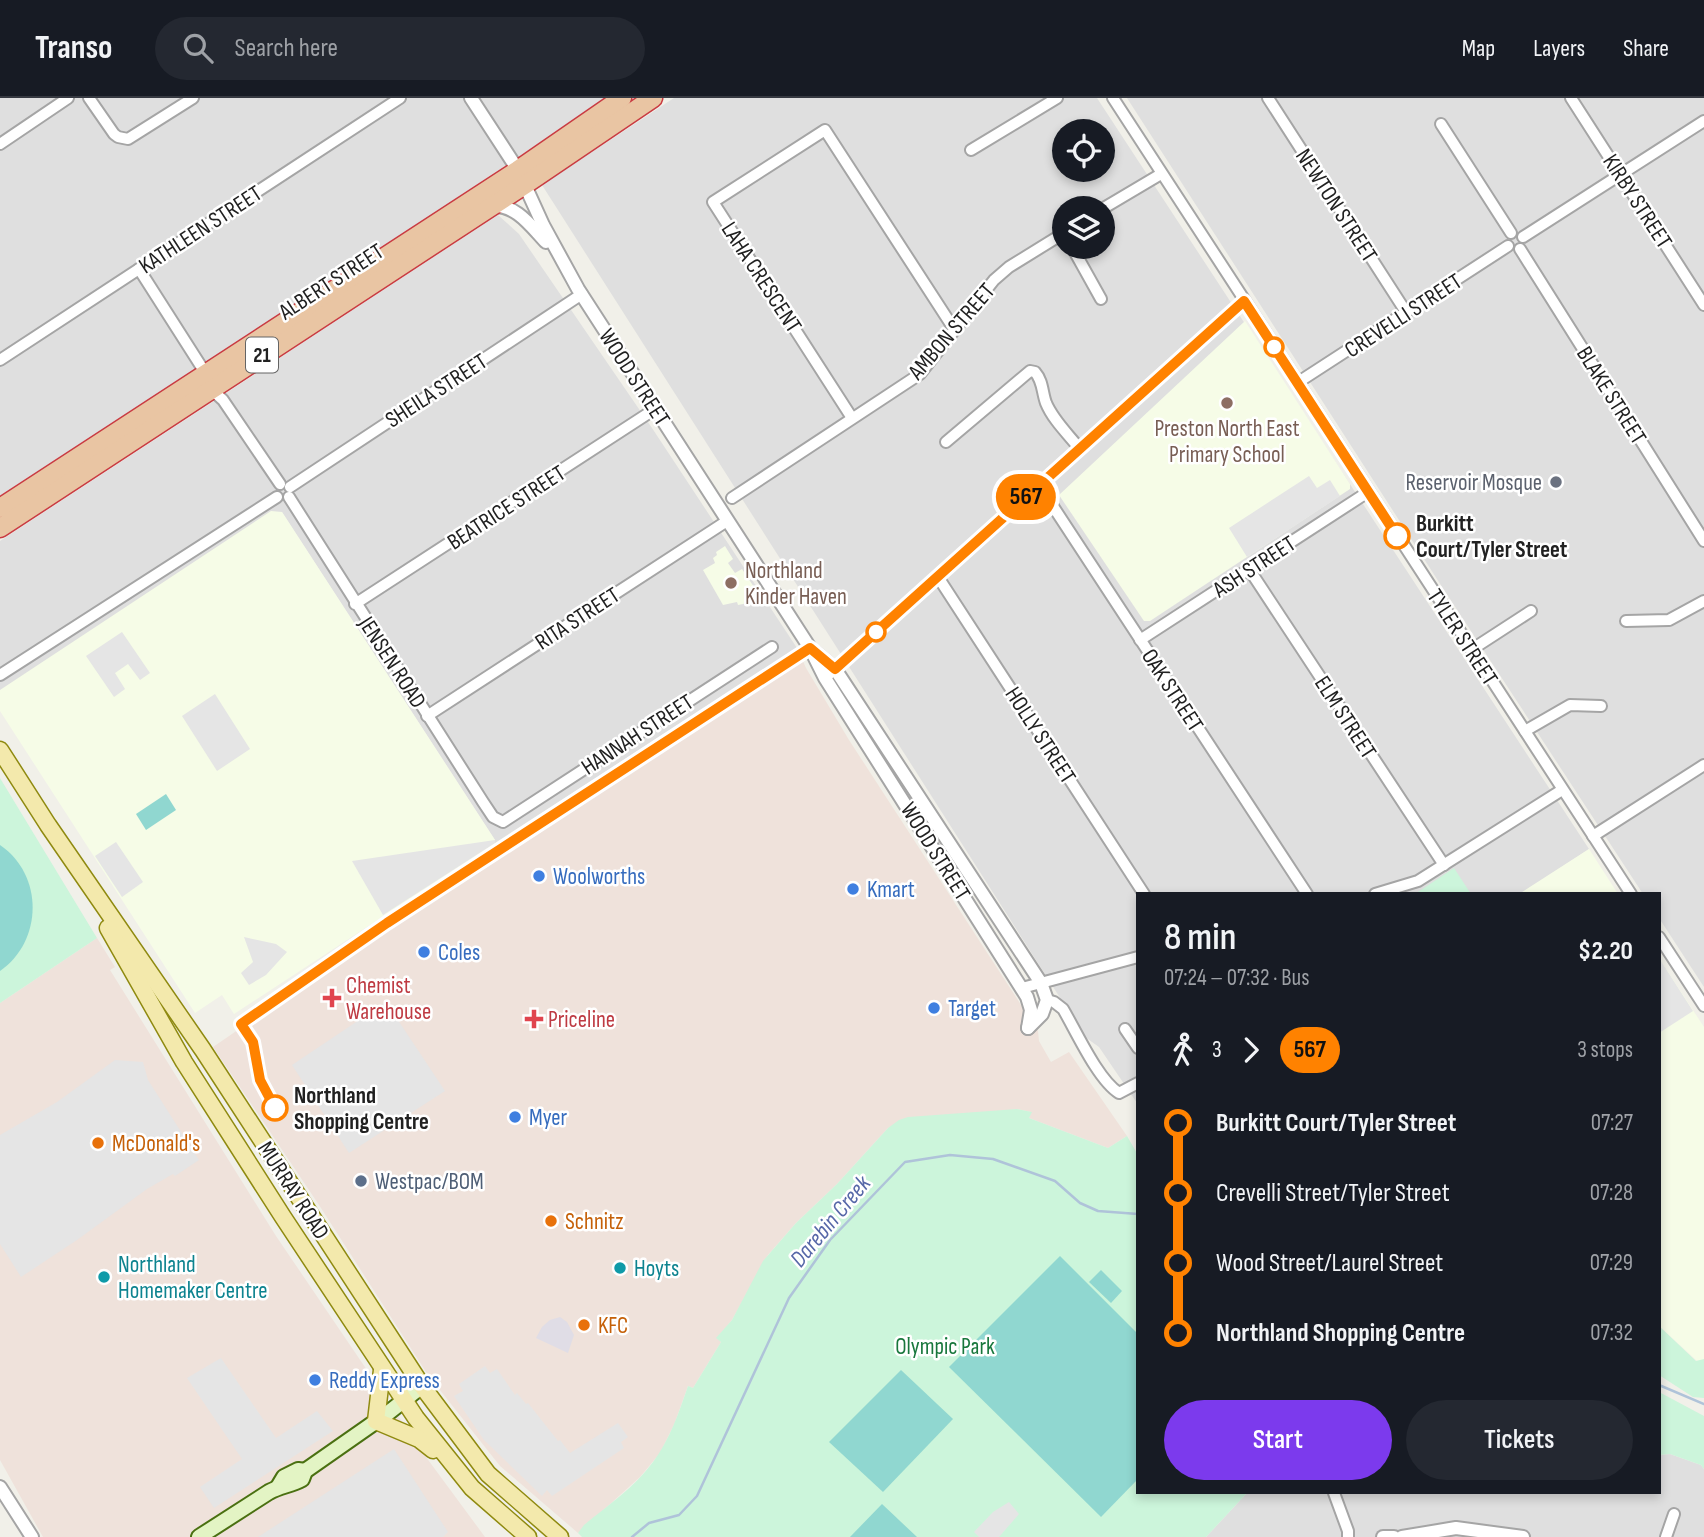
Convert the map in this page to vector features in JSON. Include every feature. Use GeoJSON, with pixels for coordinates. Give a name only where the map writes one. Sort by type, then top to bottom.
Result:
{"type":"FeatureCollection","features":[{"type":"Feature","properties":{"kind":"highway","name":"ALBERT STREET"},"geometry":{"type":"LineString","coordinates":[[350,289],[490,206],[522,177],[622,98]]}},
{"type":"Feature","properties":{"kind":"highway","name":"ALBERT STREET"},"geometry":{"type":"LineString","coordinates":[[0,508],[45,488],[213,387],[350,289],[522,177],[652,98]]}},
{"type":"Feature","properties":{"kind":"highway","name":"ALBERT STREET"},"geometry":{"type":"LineString","coordinates":[[0,528],[45,488]]}},
{"type":"Feature","properties":{"kind":"main road","name":"MURRAY ROAD"},"geometry":{"type":"LineString","coordinates":[[0,750],[48,825],[203,1050],[422,1386],[488,1474],[556,1536]]}},
{"type":"Feature","properties":{"kind":"main road","name":"MURRAY ROAD"},"geometry":{"type":"LineString","coordinates":[[48,825],[184,1062],[382,1370],[472,1489],[528,1537]]}},
{"type":"Feature","properties":{"kind":"main road"},"geometry":{"type":"LineString","coordinates":[[184,1062],[203,1050]]}},
{"type":"Feature","properties":{"kind":"main road"},"geometry":{"type":"LineString","coordinates":[[376,1421],[382,1370]]}},
{"type":"Feature","properties":{"kind":"main road"},"geometry":{"type":"LineString","coordinates":[[199,1537],[278,1487],[290,1486],[302,1479],[305,1471],[422,1386]]}},
{"type":"Feature","properties":{"kind":"main road"},"geometry":{"type":"LineString","coordinates":[[376,1421],[419,1439],[452,1463]]}},
{"type":"Feature","properties":{"kind":"street"},"geometry":{"type":"LineString","coordinates":[[0,144],[68,98]]}},
{"type":"Feature","properties":{"kind":"street"},"geometry":{"type":"LineString","coordinates":[[89,98],[114,134],[128,139],[192,98]]}},
{"type":"Feature","properties":{"kind":"street","name":"KATHLEEN STREET"},"geometry":{"type":"LineString","coordinates":[[0,360],[400,98]]}},
{"type":"Feature","properties":{"kind":"street","name":"WOOD STREET"},"geometry":{"type":"LineString","coordinates":[[471,98],[522,177],[558,255],[727,521],[810,648],[830,673],[1011,935],[1041,983],[1047,1000],[1042,1014],[1028,1028],[1031,1010],[1025,992],[830,673]]}},
{"type":"Feature","properties":{"kind":"street"},"geometry":{"type":"LineString","coordinates":[[971,150],[1057,98]]}},
{"type":"Feature","properties":{"kind":"street","name":"TYLER STREET"},"geometry":{"type":"LineString","coordinates":[[1113,98],[1630,892]]}},
{"type":"Feature","properties":{"kind":"street","name":"NEWTON STREET"},"geometry":{"type":"LineString","coordinates":[[1268,98],[1406,312]]}},
{"type":"Feature","properties":{"kind":"street","name":"KIRBY STREET"},"geometry":{"type":"LineString","coordinates":[[1571,98],[1704,305]]}},
{"type":"Feature","properties":{"kind":"street"},"geometry":{"type":"LineString","coordinates":[[1523,237],[1704,121]]}},
{"type":"Feature","properties":{"kind":"street"},"geometry":{"type":"LineString","coordinates":[[1441,124],[1511,233]]}},
{"type":"Feature","properties":{"kind":"street","name":"LAHA CRESCENT"},"geometry":{"type":"LineString","coordinates":[[852,418],[712,202],[825,130],[954,329]]}},
{"type":"Feature","properties":{"kind":"street"},"geometry":{"type":"LineString","coordinates":[[1115,201],[1161,174]]}},
{"type":"Feature","properties":{"kind":"street"},"geometry":{"type":"LineString","coordinates":[[490,206],[503,205],[511,208],[558,255]]}},
{"type":"Feature","properties":{"kind":"street"},"geometry":{"type":"LineString","coordinates":[[1516,232],[1523,237],[1524,245],[1520,249],[1515,250],[1508,246],[1507,238],[1511,233],[1516,232]]}},
{"type":"Feature","properties":{"kind":"street","name":"AMBON STREET"},"geometry":{"type":"LineString","coordinates":[[732,498],[920,374],[995,280],[1009,267],[1052,240]]}},
{"type":"Feature","properties":{"kind":"street","name":"CREVELLI STREET"},"geometry":{"type":"LineString","coordinates":[[1297,383],[1508,246]]}},
{"type":"Feature","properties":{"kind":"street","name":"BLAKE STREET"},"geometry":{"type":"LineString","coordinates":[[1520,249],[1704,541]]}},
{"type":"Feature","properties":{"kind":"street"},"geometry":{"type":"LineString","coordinates":[[1079,259],[1101,299]]}},
{"type":"Feature","properties":{"kind":"street","name":"JENSEN ROAD"},"geometry":{"type":"LineString","coordinates":[[139,269],[493,817],[503,822]]}},
{"type":"Feature","properties":{"kind":"street","name":"SHEILA STREET"},"geometry":{"type":"LineString","coordinates":[[0,675],[582,294]]}},
{"type":"Feature","properties":{"kind":"street"},"geometry":{"type":"LineString","coordinates":[[830,673],[1244,301]]}},
{"type":"Feature","properties":{"kind":"street"},"geometry":{"type":"LineString","coordinates":[[947,442],[1030,371],[1039,377],[1051,411],[1079,448]]}},
{"type":"Feature","properties":{"kind":"street","name":"BEATRICE STREET"},"geometry":{"type":"LineString","coordinates":[[355,604],[655,409]]}},
{"type":"Feature","properties":{"kind":"street","name":"OAK STREET"},"geometry":{"type":"LineString","coordinates":[[1039,485],[1306,892]]}},
{"type":"Feature","properties":{"kind":"street","name":"ASH STREET"},"geometry":{"type":"LineString","coordinates":[[1140,640],[1368,492]]}},
{"type":"Feature","properties":{"kind":"street","name":"RITA STREET"},"geometry":{"type":"LineString","coordinates":[[427,716],[727,521]]}},
{"type":"Feature","properties":{"kind":"street","name":"ELM STREET"},"geometry":{"type":"LineString","coordinates":[[1249,569],[1444,865]]}},
{"type":"Feature","properties":{"kind":"street","name":"HOLLY STREET"},"geometry":{"type":"LineString","coordinates":[[938,577],[1143,892]]}},
{"type":"Feature","properties":{"kind":"street"},"geometry":{"type":"LineString","coordinates":[[1626,621],[1669,620],[1704,601]]}},
{"type":"Feature","properties":{"kind":"street"},"geometry":{"type":"LineString","coordinates":[[1471,650],[1531,611]]}},
{"type":"Feature","properties":{"kind":"street","name":"HANNAH STREET"},"geometry":{"type":"LineString","coordinates":[[503,822],[772,647]]}},
{"type":"Feature","properties":{"kind":"street"},"geometry":{"type":"LineString","coordinates":[[1525,731],[1570,705],[1601,706]]}},
{"type":"Feature","properties":{"kind":"street"},"geometry":{"type":"LineString","coordinates":[[1593,836],[1704,765]]}},
{"type":"Feature","properties":{"kind":"street"},"geometry":{"type":"LineString","coordinates":[[1382,892],[1418,881],[1562,790]]}},
{"type":"Feature","properties":{"kind":"street"},"geometry":{"type":"LineString","coordinates":[[1001,954],[1003,941],[1011,935]]}},
{"type":"Feature","properties":{"kind":"street"},"geometry":{"type":"LineString","coordinates":[[1661,940],[1704,1006]]}},
{"type":"Feature","properties":{"kind":"street"},"geometry":{"type":"LineString","coordinates":[[1025,992],[1041,983],[1136,958]]}},
{"type":"Feature","properties":{"kind":"street"},"geometry":{"type":"LineString","coordinates":[[1025,992],[1047,1000]]}},
{"type":"Feature","properties":{"kind":"street","name":"WOOD STREET"},"geometry":{"type":"LineString","coordinates":[[1047,1000],[1063,1009],[1113,1090],[1125,1092],[1136,1084]]}},
{"type":"Feature","properties":{"kind":"street"},"geometry":{"type":"LineString","coordinates":[[1125,1029],[1136,1045]]}},
{"type":"Feature","properties":{"kind":"street"},"geometry":{"type":"LineString","coordinates":[[0,1488],[32,1537]]}},
{"type":"Feature","properties":{"kind":"street"},"geometry":{"type":"LineString","coordinates":[[1334,1494],[1351,1535]]}},
{"type":"Feature","properties":{"kind":"street"},"geometry":{"type":"LineString","coordinates":[[1666,1537],[1674,1514]]}},
{"type":"Feature","properties":{"kind":"street"},"geometry":{"type":"LineString","coordinates":[[1402,1537],[1456,1528],[1523,1537]]}},
{"type":"Feature","properties":{"kind":"street"},"geometry":{"type":"LineString","coordinates":[[1383,1537],[1394,1537]]}},
{"type":"Feature","properties":{"kind":"shaded area"},"geometry":{"type":"Polygon","coordinates":[[[0,98],[607,98],[0,496],[0,98]]]}},
{"type":"Feature","properties":{"kind":"shaded area"},"geometry":{"type":"Polygon","coordinates":[[[674,98],[1097,98],[1111,119],[1052,119],[1052,182],[1115,182],[1115,125],[1589,849],[1523,892],[1136,892],[1136,1102],[1099,1047],[1085,1037],[542,185],[674,98]]]}},
{"type":"Feature","properties":{"kind":"shaded area"},"geometry":{"type":"Polygon","coordinates":[[[1127,98],[1704,98],[1704,987],[1661,921],[1661,892],[1642,892],[1127,98]]]}},
{"type":"Feature","properties":{"kind":"shaded area"},"geometry":{"type":"Polygon","coordinates":[[[498,215],[519,234],[652,428],[797,648],[495,843],[282,512],[0,696],[0,541],[498,215]]]}},
{"type":"Feature","properties":{"kind":"shaded area","name":"Preston North East Primary School"},"geometry":{"type":"Polygon","coordinates":[[[1245,321],[1350,484],[1350,489],[1150,621],[1144,621],[1059,495],[1245,321]]]}},
{"type":"Feature","properties":{"kind":"shaded area"},"geometry":{"type":"Polygon","coordinates":[[[1309,476],[1317,488],[1330,480],[1340,496],[1247,557],[1229,528],[1309,476]]]}},
{"type":"Feature","properties":{"kind":"shaded area"},"geometry":{"type":"Polygon","coordinates":[[[271,511],[282,512],[495,843],[234,1014],[222,995],[195,1013],[0,711],[0,690],[271,511]]]}},
{"type":"Feature","properties":{"kind":"shaded area","name":"Northland Kinder Haven"},"geometry":{"type":"Polygon","coordinates":[[[725,546],[733,559],[728,563],[735,573],[742,569],[758,593],[748,603],[723,605],[703,570],[715,563],[713,558],[717,555],[716,552],[725,546]]]}},
{"type":"Feature","properties":{"kind":"shaded area"},"geometry":{"type":"Polygon","coordinates":[[[122,632],[150,673],[140,680],[128,664],[115,673],[125,689],[114,697],[86,656],[122,632]]]}},
{"type":"Feature","properties":{"kind":"shaded area","name":"Northland Shopping Centre"},"geometry":{"type":"Polygon","coordinates":[[[797,648],[849,740],[1038,1031],[1039,1041],[1051,1062],[1069,1052],[1127,1136],[1108,1148],[1029,1118],[1031,1112],[1017,1109],[888,1128],[768,1255],[732,1320],[717,1338],[721,1342],[693,1388],[688,1386],[674,1425],[660,1453],[640,1477],[578,1533],[500,1466],[428,1375],[213,1047],[797,648]]]}},
{"type":"Feature","properties":{"kind":"shaded area"},"geometry":{"type":"Polygon","coordinates":[[[215,694],[250,749],[217,771],[182,716],[215,694]]]}},
{"type":"Feature","properties":{"kind":"shaded area"},"geometry":{"type":"Polygon","coordinates":[[[166,794],[176,810],[146,830],[136,814],[166,794]]]}},
{"type":"Feature","properties":{"kind":"shaded area"},"geometry":{"type":"Polygon","coordinates":[[[495,840],[495,843],[383,915],[352,861],[495,840]]]}},
{"type":"Feature","properties":{"kind":"shaded area"},"geometry":{"type":"Polygon","coordinates":[[[116,842],[143,882],[122,897],[95,856],[116,842]]]}},
{"type":"Feature","properties":{"kind":"shaded area"},"geometry":{"type":"Polygon","coordinates":[[[0,845],[25,873],[33,908],[24,943],[14,958],[0,971],[0,845]]]}},
{"type":"Feature","properties":{"kind":"shaded area"},"geometry":{"type":"Polygon","coordinates":[[[1589,849],[1617,892],[1522,892],[1589,849]]]}},
{"type":"Feature","properties":{"kind":"shaded area"},"geometry":{"type":"Polygon","coordinates":[[[244,937],[276,944],[287,952],[266,975],[249,985],[241,973],[253,962],[244,937]]]}},
{"type":"Feature","properties":{"kind":"shaded area"},"geometry":{"type":"Polygon","coordinates":[[[97,938],[115,967],[110,970],[276,1236],[426,1457],[485,1537],[43,1537],[0,1460],[0,1003],[97,938]]]}},
{"type":"Feature","properties":{"kind":"shaded area"},"geometry":{"type":"Polygon","coordinates":[[[1661,961],[1704,1027],[1704,1360],[1697,1361],[1661,1328],[1661,961]]]}},
{"type":"Feature","properties":{"kind":"shaded area"},"geometry":{"type":"Polygon","coordinates":[[[1661,961],[1693,1011],[1661,1032],[1661,961]]]}},
{"type":"Feature","properties":{"kind":"shaded area"},"geometry":{"type":"Polygon","coordinates":[[[386,1002],[445,1091],[349,1153],[292,1065],[386,1002]]]}},
{"type":"Feature","properties":{"kind":"shaded area"},"geometry":{"type":"Polygon","coordinates":[[[115,1060],[143,1062],[148,1080],[199,1160],[175,1176],[173,1174],[147,1189],[21,1277],[0,1244],[0,1135],[57,1102],[115,1060]]]}},
{"type":"Feature","properties":{"kind":"shaded area"},"geometry":{"type":"Polygon","coordinates":[[[1060,1256],[1136,1332],[1136,1481],[1101,1517],[949,1367],[1060,1256]]]}},
{"type":"Feature","properties":{"kind":"shaded area"},"geometry":{"type":"Polygon","coordinates":[[[1101,1270],[1122,1291],[1111,1303],[1089,1282],[1101,1270]]]}},
{"type":"Feature","properties":{"kind":"shaded area"},"geometry":{"type":"Polygon","coordinates":[[[560,1317],[567,1322],[574,1335],[568,1353],[536,1338],[550,1320],[560,1317]]]}},
{"type":"Feature","properties":{"kind":"shaded area"},"geometry":{"type":"Polygon","coordinates":[[[221,1358],[276,1438],[317,1411],[333,1431],[214,1508],[200,1487],[242,1459],[187,1378],[221,1358]]]}},
{"type":"Feature","properties":{"kind":"shaded area"},"geometry":{"type":"Polygon","coordinates":[[[485,1366],[490,1373],[497,1369],[515,1395],[517,1393],[528,1403],[570,1453],[618,1423],[628,1437],[621,1442],[624,1448],[552,1496],[547,1490],[542,1496],[484,1440],[454,1396],[463,1391],[459,1384],[485,1366]]]}},
{"type":"Feature","properties":{"kind":"shaded area"},"geometry":{"type":"Polygon","coordinates":[[[901,1370],[953,1419],[883,1492],[829,1442],[901,1370]]]}},
{"type":"Feature","properties":{"kind":"shaded area"},"geometry":{"type":"Polygon","coordinates":[[[394,1449],[448,1532],[443,1537],[258,1537],[394,1449]]]}},
{"type":"Feature","properties":{"kind":"shaded area"},"geometry":{"type":"Polygon","coordinates":[[[1670,1454],[1701,1465],[1704,1469],[1704,1537],[1206,1537],[1246,1494],[1661,1494],[1661,1455],[1670,1454]]]}},
{"type":"Feature","properties":{"kind":"shaded area"},"geometry":{"type":"Polygon","coordinates":[[[1009,1502],[1019,1514],[999,1537],[979,1537],[974,1532],[993,1512],[1009,1502]]]}},
{"type":"Feature","properties":{"kind":"shaded area"},"geometry":{"type":"Polygon","coordinates":[[[882,1504],[917,1537],[850,1537],[882,1504]]]}},
{"type":"Feature","properties":{"kind":"green space"},"geometry":{"type":"Polygon","coordinates":[[[0,778],[97,938],[0,1003],[0,778]]]}},
{"type":"Feature","properties":{"kind":"green space"},"geometry":{"type":"Polygon","coordinates":[[[1454,868],[1470,892],[1418,892],[1454,868]]]}},
{"type":"Feature","properties":{"kind":"green space","name":"Olympic Park"},"geometry":{"type":"Polygon","coordinates":[[[1017,1109],[1032,1112],[1029,1118],[1108,1148],[1127,1136],[1136,1152],[1136,1494],[1246,1494],[1206,1537],[582,1537],[578,1533],[584,1525],[638,1480],[659,1453],[674,1425],[688,1386],[693,1388],[721,1342],[716,1338],[732,1320],[763,1261],[888,1128],[908,1117],[1017,1109]]]}},
{"type":"Feature","properties":{"kind":"green space"},"geometry":{"type":"Polygon","coordinates":[[[1661,1328],[1696,1361],[1704,1359],[1704,1398],[1693,1397],[1661,1376],[1661,1328]]]}},
{"type":"Feature","properties":{"kind":"green space"},"geometry":{"type":"Polygon","coordinates":[[[1661,1393],[1704,1416],[1704,1469],[1701,1465],[1670,1454],[1661,1455],[1661,1393]]]}},
{"type":"Feature","properties":{"kind":"waterway","name":"Darebin Creek"},"geometry":{"type":"LineString","coordinates":[[632,1537],[649,1523],[679,1515],[697,1496],[789,1298],[830,1240],[905,1162],[950,1155],[993,1159],[1055,1181],[1080,1203],[1098,1211],[1136,1214]]}},
{"type":"Feature","properties":{"kind":"waterway","name":"Darebin Creek"},"geometry":{"type":"LineString","coordinates":[[1661,1386],[1704,1404]]}},
{"type":"Feature","properties":{"kind":"bus line","name":"567"},"geometry":{"type":"LineString","coordinates":[[275,1108],[260,1080],[253,1042],[241,1024],[387,923],[810,648],[835,669],[1244,301],[1397,536]]}},
{"type":"Feature","properties":{"kind":"place","name":"Preston North East Primary School"},"geometry":{"type":"Point","coordinates":[1227,403]}},
{"type":"Feature","properties":{"kind":"place","name":"Reservoir Mosque"},"geometry":{"type":"Point","coordinates":[1556,482]}},
{"type":"Feature","properties":{"kind":"place","name":"Burkitt Court/Tyler Street"},"geometry":{"type":"Point","coordinates":[1397,536]}},
{"type":"Feature","properties":{"kind":"place","name":"Northland Kinder Haven"},"geometry":{"type":"Point","coordinates":[731,583]}},
{"type":"Feature","properties":{"kind":"place","name":"Woolworths"},"geometry":{"type":"Point","coordinates":[539,876]}},
{"type":"Feature","properties":{"kind":"place","name":"Kmart"},"geometry":{"type":"Point","coordinates":[853,889]}},
{"type":"Feature","properties":{"kind":"place","name":"Coles"},"geometry":{"type":"Point","coordinates":[424,952]}},
{"type":"Feature","properties":{"kind":"place","name":"Chemist Warehouse"},"geometry":{"type":"Point","coordinates":[332,998]}},
{"type":"Feature","properties":{"kind":"place","name":"Target"},"geometry":{"type":"Point","coordinates":[934,1008]}},
{"type":"Feature","properties":{"kind":"place","name":"Priceline"},"geometry":{"type":"Point","coordinates":[534,1019]}},
{"type":"Feature","properties":{"kind":"place","name":"Northland Shopping Centre"},"geometry":{"type":"Point","coordinates":[275,1108]}},
{"type":"Feature","properties":{"kind":"place","name":"Myer"},"geometry":{"type":"Point","coordinates":[515,1117]}},
{"type":"Feature","properties":{"kind":"place","name":"McDonald's"},"geometry":{"type":"Point","coordinates":[98,1143]}},
{"type":"Feature","properties":{"kind":"place","name":"Westpac/BOM"},"geometry":{"type":"Point","coordinates":[361,1181]}},
{"type":"Feature","properties":{"kind":"place","name":"Schnitz"},"geometry":{"type":"Point","coordinates":[551,1221]}},
{"type":"Feature","properties":{"kind":"place","name":"Hoyts"},"geometry":{"type":"Point","coordinates":[620,1268]}},
{"type":"Feature","properties":{"kind":"place","name":"Northland Homemaker Centre"},"geometry":{"type":"Point","coordinates":[104,1277]}},
{"type":"Feature","properties":{"kind":"place","name":"KFC"},"geometry":{"type":"Point","coordinates":[584,1325]}},
{"type":"Feature","properties":{"kind":"place","name":"Reddy Express"},"geometry":{"type":"Point","coordinates":[315,1380]}}]}
